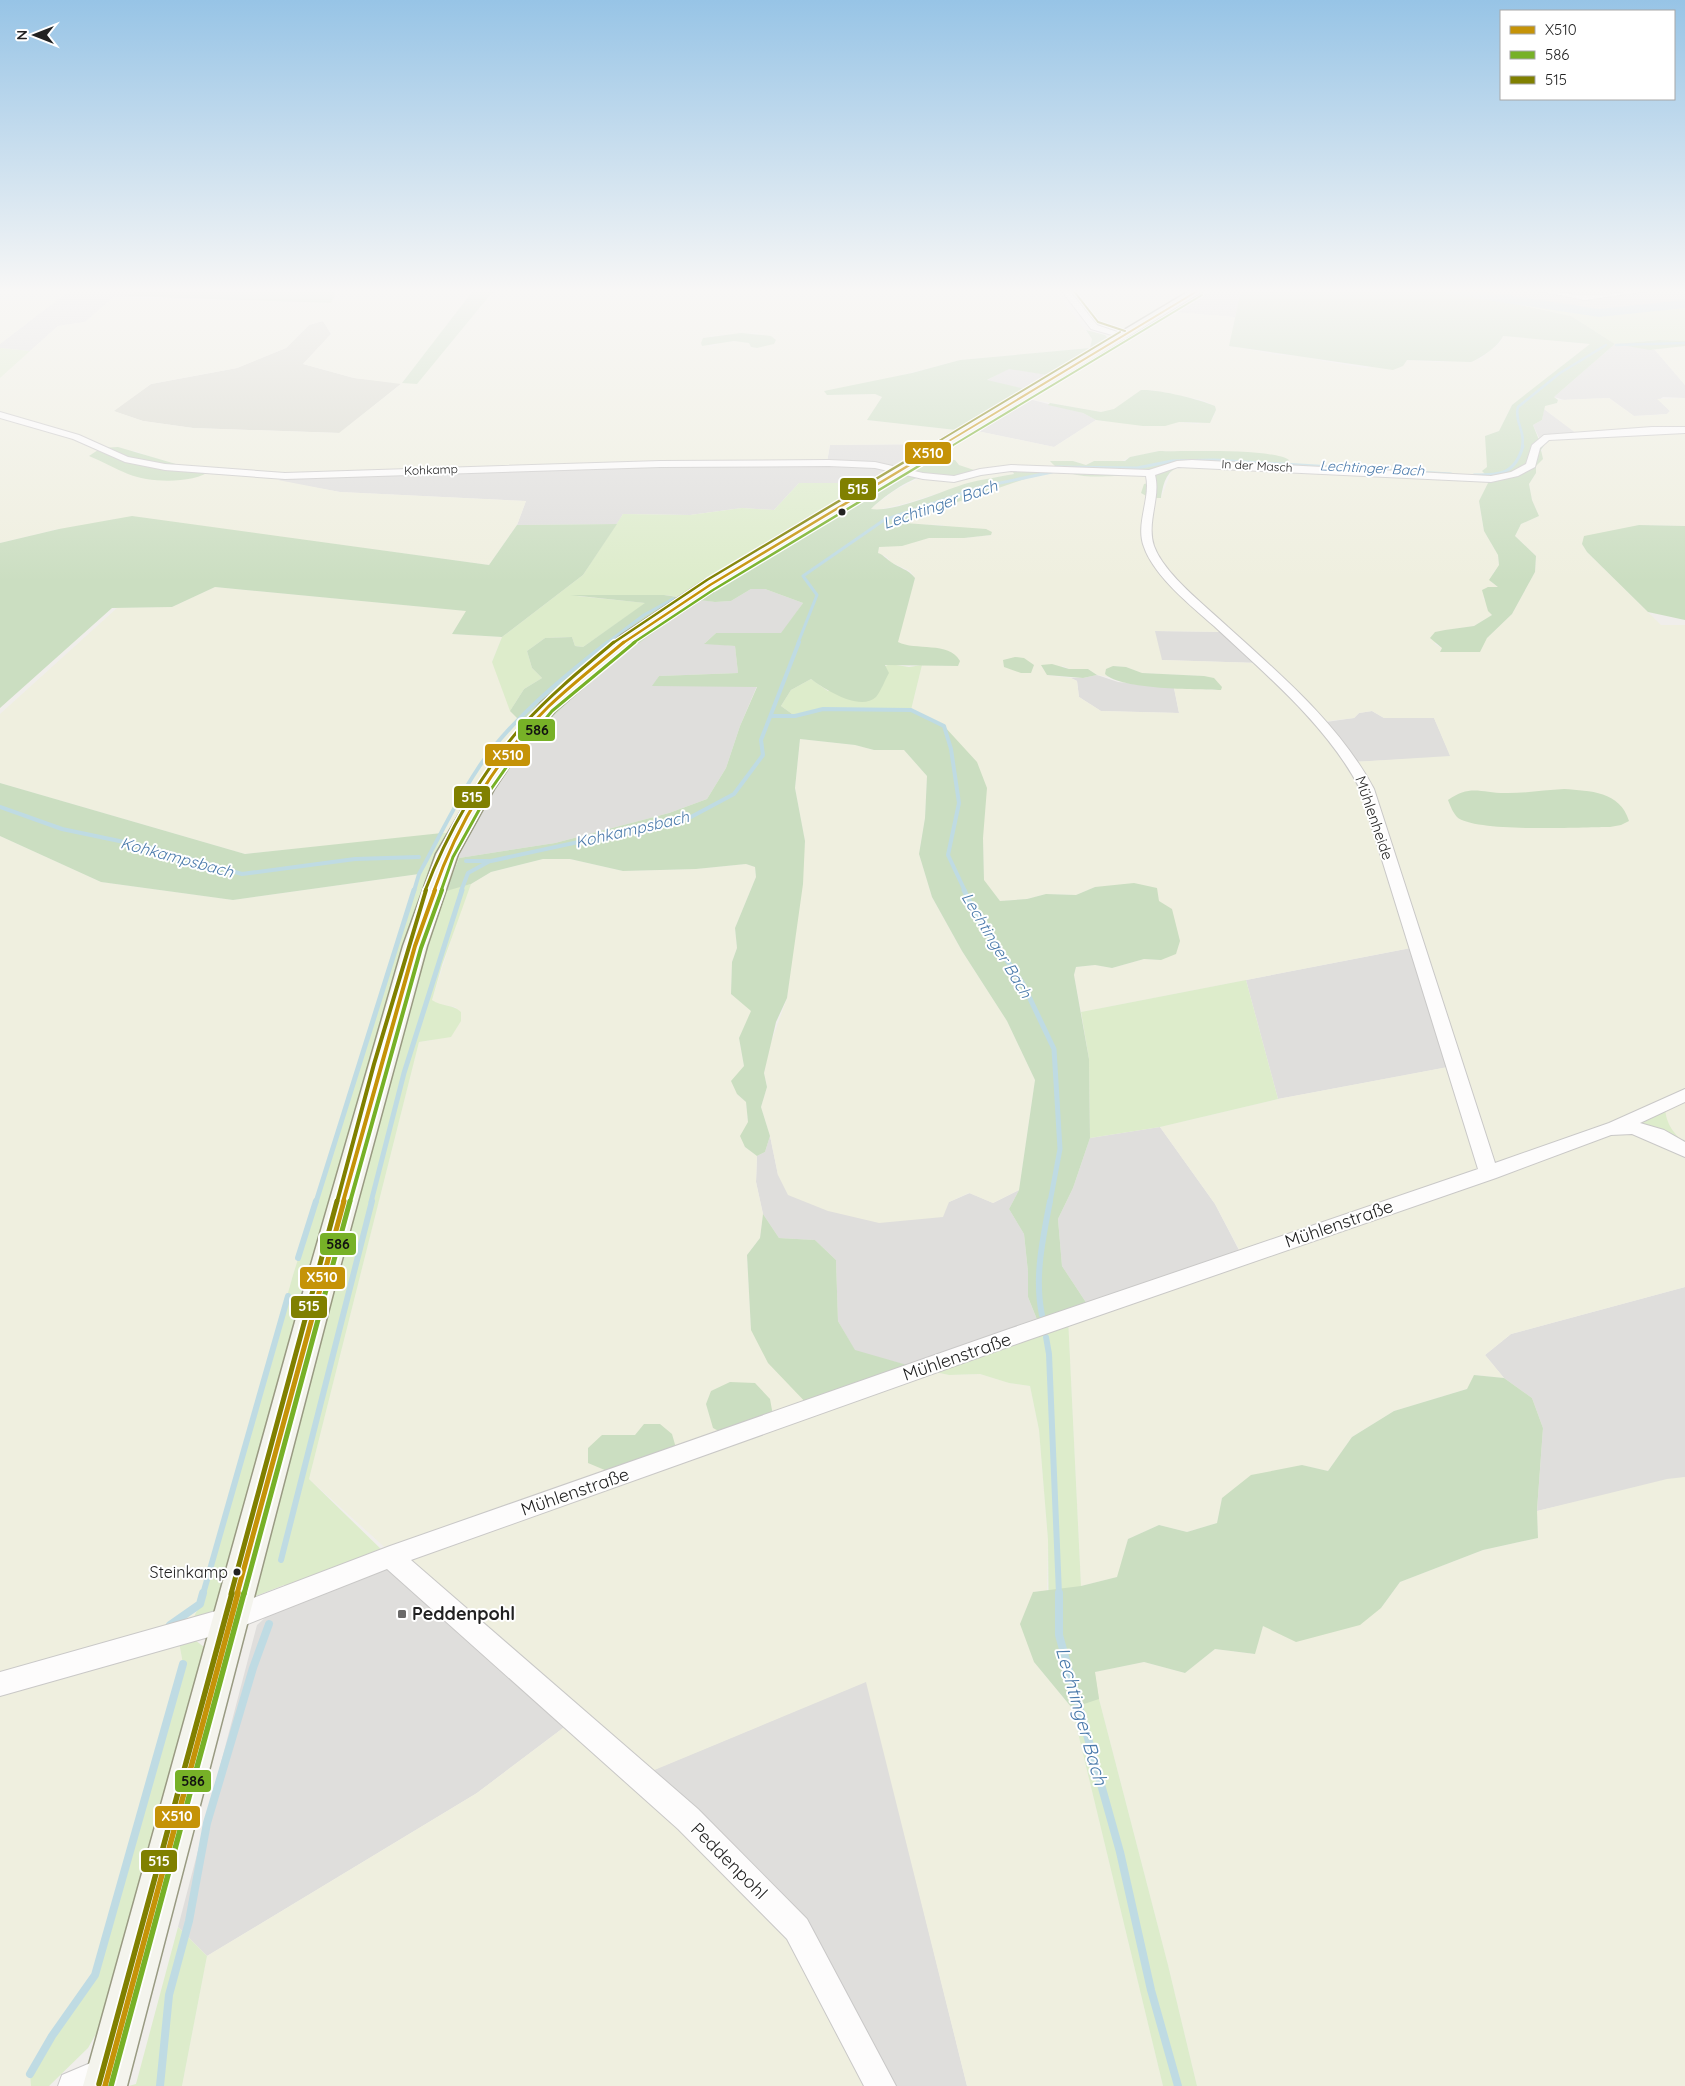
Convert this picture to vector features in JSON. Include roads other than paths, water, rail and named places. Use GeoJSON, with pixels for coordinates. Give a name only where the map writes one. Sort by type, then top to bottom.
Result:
{"type":"FeatureCollection","features":[{"type":"Feature","properties":{"kind":"main road"},"geometry":{"type":"LineString","coordinates":[[107,2078],[388,1038],[432,891],[458,833],[490,781],[528,729],[553,702],[599,662],[689,598],[1039,387]]}},
{"type":"Feature","properties":{"kind":"street","name":"Kohkamp"},"geometry":{"type":"LineString","coordinates":[[0,415],[76,436],[125,459],[165,467],[285,476],[660,464],[857,464],[900,470]]}},
{"type":"Feature","properties":{"kind":"street","name":"In der Masch"},"geometry":{"type":"LineString","coordinates":[[900,470],[932,477],[954,479],[980,472],[1011,468],[1150,473],[1178,464],[1192,463],[1490,479],[1514,474],[1531,466],[1537,445],[1540,440],[1547,437],[1652,430],[1685,430]]}},
{"type":"Feature","properties":{"kind":"street","name":"Mühlenheide"},"geometry":{"type":"LineString","coordinates":[[1150,473],[1154,482],[1147,512],[1149,547],[1165,570],[1195,602],[1334,738],[1353,762],[1367,789],[1489,1173]]}},
{"type":"Feature","properties":{"kind":"street"},"geometry":{"type":"LineString","coordinates":[[1609,1129],[1685,1095]]}},
{"type":"Feature","properties":{"kind":"street","name":"Mühlenstraße"},"geometry":{"type":"LineString","coordinates":[[230,1619],[390,1557],[1017,1335],[1489,1173],[1609,1129],[1633,1127],[1657,1135],[1685,1150]]}},
{"type":"Feature","properties":{"kind":"street","name":"Peddenpohl"},"geometry":{"type":"LineString","coordinates":[[390,1557],[688,1819],[797,1929],[881,2086]]}},
{"type":"Feature","properties":{"kind":"street"},"geometry":{"type":"LineString","coordinates":[[0,1684],[230,1619]]}},
{"type":"Feature","properties":{"kind":"street"},"geometry":{"type":"LineString","coordinates":[[73,2086],[107,2078]]}},
{"type":"Feature","properties":{"kind":"waterway","name":"Lechtinger Bach"},"geometry":{"type":"LineString","coordinates":[[1522,447],[1518,407],[1542,387]]}},
{"type":"Feature","properties":{"kind":"waterway","name":"Lechtinger Bach"},"geometry":{"type":"LineString","coordinates":[[1474,475],[1506,471],[1516,462],[1523,446]]}},
{"type":"Feature","properties":{"kind":"waterway","name":"Lechtinger Bach"},"geometry":{"type":"LineString","coordinates":[[1057,467],[1137,468],[1172,461],[1214,460],[1451,474]]}},
{"type":"Feature","properties":{"kind":"waterway","name":"Lechtinger Bach"},"geometry":{"type":"LineString","coordinates":[[798,643],[817,595],[803,576],[884,520],[981,487],[1052,472]]}},
{"type":"Feature","properties":{"kind":"waterway"},"geometry":{"type":"LineString","coordinates":[[607,643],[644,615],[673,599]]}},
{"type":"Feature","properties":{"kind":"waterway"},"geometry":{"type":"LineString","coordinates":[[414,891],[419,874],[454,808],[489,752],[537,701],[608,642]]}},
{"type":"Feature","properties":{"kind":"waterway","name":"Kohkampsbach"},"geometry":{"type":"LineString","coordinates":[[490,861],[689,818],[734,794],[763,755],[761,740],[799,642]]}},
{"type":"Feature","properties":{"kind":"waterway","name":"Lechtinger Bach"},"geometry":{"type":"LineString","coordinates":[[772,716],[795,716],[823,709],[911,710],[944,726],[951,749],[959,803],[948,855],[965,891]]}},
{"type":"Feature","properties":{"kind":"waterway","name":"Kohkampsbach"},"geometry":{"type":"LineString","coordinates":[[0,807],[62,829],[148,847],[242,874],[355,859],[419,857]]}},
{"type":"Feature","properties":{"kind":"waterway","name":"Kohkampsbach"},"geometry":{"type":"LineString","coordinates":[[466,861],[490,861]]}},
{"type":"Feature","properties":{"kind":"waterway"},"geometry":{"type":"LineString","coordinates":[[461,891],[468,873],[490,861]]}},
{"type":"Feature","properties":{"kind":"waterway"},"geometry":{"type":"LineString","coordinates":[[316,1202],[414,890]]}},
{"type":"Feature","properties":{"kind":"waterway"},"geometry":{"type":"LineString","coordinates":[[371,1202],[404,1073],[462,890]]}},
{"type":"Feature","properties":{"kind":"waterway","name":"Lechtinger Bach"},"geometry":{"type":"LineString","coordinates":[[964,890],[976,915],[1023,984],[1054,1049],[1060,1149],[1050,1202]]}},
{"type":"Feature","properties":{"kind":"waterway"},"geometry":{"type":"LineString","coordinates":[[298,1258],[316,1201]]}},
{"type":"Feature","properties":{"kind":"waterway"},"geometry":{"type":"LineString","coordinates":[[281,1560],[372,1201]]}},
{"type":"Feature","properties":{"kind":"waterway","name":"Lechtinger Bach"},"geometry":{"type":"LineString","coordinates":[[1042,1315],[1039,1272],[1050,1201]]}},
{"type":"Feature","properties":{"kind":"waterway"},"geometry":{"type":"LineString","coordinates":[[203,1594],[288,1296]]}},
{"type":"Feature","properties":{"kind":"waterway","name":"Lechtinger Bach"},"geometry":{"type":"LineString","coordinates":[[1046,1337],[1049,1354],[1059,1594]]}},
{"type":"Feature","properties":{"kind":"waterway"},"geometry":{"type":"LineString","coordinates":[[170,1625],[200,1604],[203,1593]]}},
{"type":"Feature","properties":{"kind":"waterway","name":"Lechtinger Bach"},"geometry":{"type":"LineString","coordinates":[[1059,1594],[1059,1635],[1120,1852],[1151,1990],[1178,2086]]}},
{"type":"Feature","properties":{"kind":"waterway"},"geometry":{"type":"LineString","coordinates":[[160,2086],[169,1995],[189,1921],[207,1823],[253,1668],[269,1624]]}},
{"type":"Feature","properties":{"kind":"waterway"},"geometry":{"type":"LineString","coordinates":[[30,2074],[52,2036],[95,1975],[183,1664]]}},
{"type":"Feature","properties":{"kind":"place","name":"Steinkamp"},"geometry":{"type":"Point","coordinates":[237,1572]}},
{"type":"Feature","properties":{"kind":"place","name":"Peddenpohl"},"geometry":{"type":"Point","coordinates":[402,1614]}}]}
